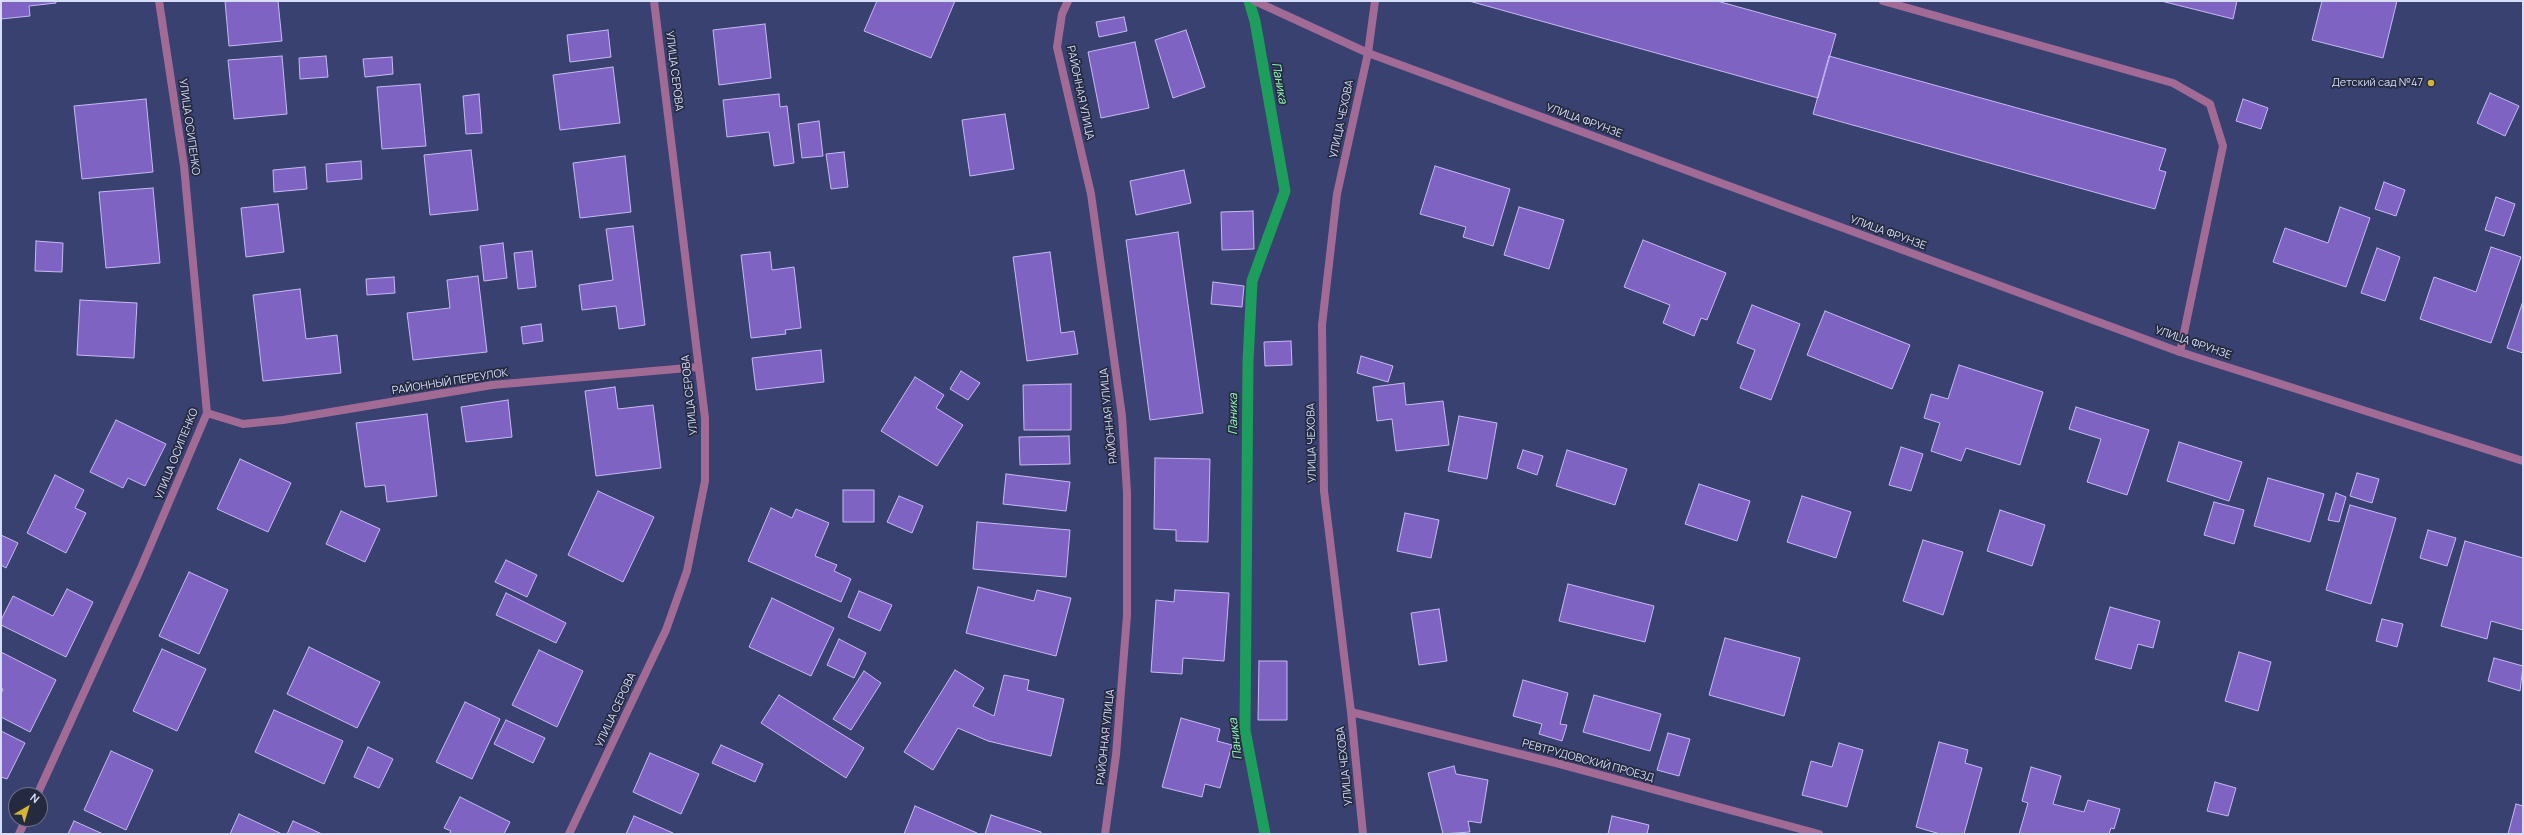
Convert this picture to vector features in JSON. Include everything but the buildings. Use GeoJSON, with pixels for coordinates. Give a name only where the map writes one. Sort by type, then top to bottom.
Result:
{"type":"FeatureCollection","features":[{"type":"Feature","properties":{"kind":"street","name":"УЛИЦА ОСИПЕНКО"},"geometry":{"type":"LineString","coordinates":[[41,787],[140,570],[207,413],[184,166],[159,1]]}},
{"type":"Feature","properties":{"kind":"street","name":"УЛИЦА СЕРОВА"},"geometry":{"type":"LineString","coordinates":[[569,834],[666,630],[687,571],[705,481],[705,418],[654,1]]}},
{"type":"Feature","properties":{"kind":"street","name":"РАЙОННАЯ УЛИЦА"},"geometry":{"type":"LineString","coordinates":[[1068,1],[1062,14],[1057,47],[1091,194],[1122,416],[1127,492],[1127,615],[1116,754],[1105,834]]}},
{"type":"Feature","properties":{"kind":"street","name":"УЛИЦА ЧЕХОВА"},"geometry":{"type":"LineString","coordinates":[[1363,834],[1351,712],[1324,491],[1322,325],[1337,194],[1368,53],[1375,1]]}},
{"type":"Feature","properties":{"kind":"street"},"geometry":{"type":"LineString","coordinates":[[1883,1],[2173,83],[2210,104],[2223,146],[2180,352]]}},
{"type":"Feature","properties":{"kind":"street","name":"УЛИЦА ФРУНЗЕ"},"geometry":{"type":"LineString","coordinates":[[1258,2],[1368,53],[2180,352],[2523,461]]}},
{"type":"Feature","properties":{"kind":"street","name":"РАЙОННЫЙ ПЕРЕУЛОК"},"geometry":{"type":"LineString","coordinates":[[207,413],[242,424],[283,420],[492,385],[699,367]]}},
{"type":"Feature","properties":{"kind":"street","name":"РЕВТРУДОВСКИЙ ПРОЕЗД"},"geometry":{"type":"LineString","coordinates":[[1351,712],[1556,763],[1819,834]]}},
{"type":"Feature","properties":{"kind":"waterway","name":"Паника"},"geometry":{"type":"LineString","coordinates":[[1249,1],[1255,21],[1285,191],[1252,281],[1248,362],[1245,730],[1265,834]]}},
{"type":"Feature","properties":{"kind":"place","name":"Детский сад №47"},"geometry":{"type":"Point","coordinates":[2431,83]}}]}
